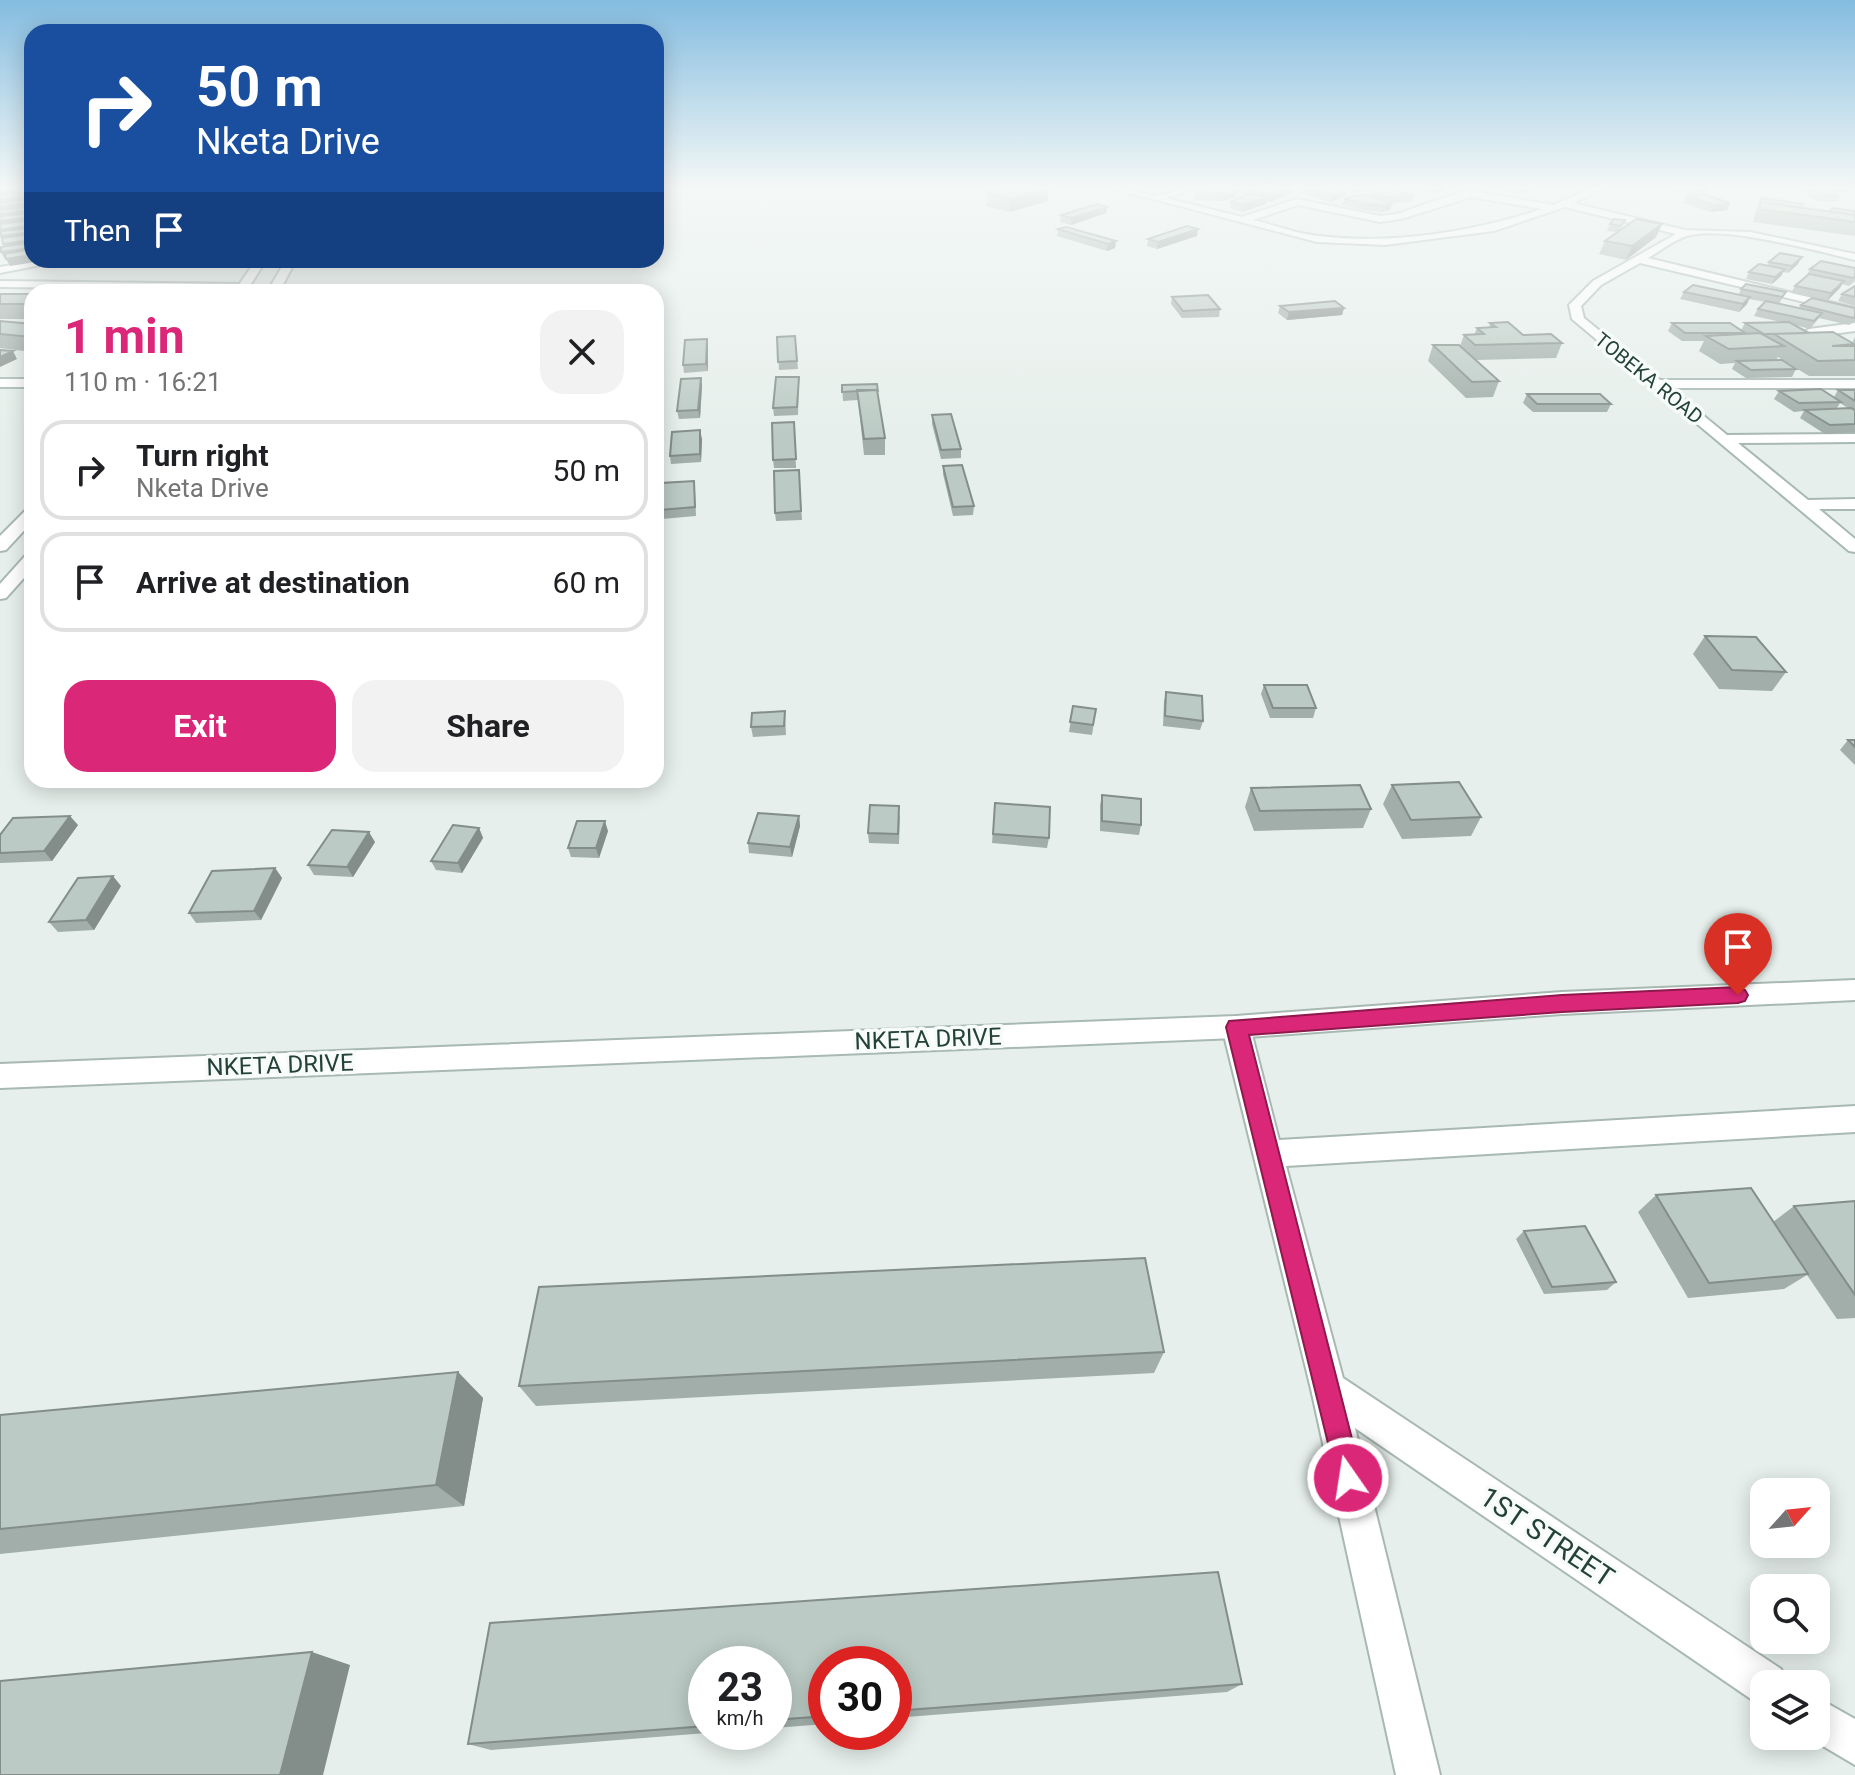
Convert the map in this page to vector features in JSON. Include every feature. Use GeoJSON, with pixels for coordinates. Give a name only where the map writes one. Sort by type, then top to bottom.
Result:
{"type":"FeatureCollection","features":[{"type":"Feature","properties":{"kind":"street","name":"TOBEKA ROAD"},"geometry":{"type":"LineString","coordinates":[[1621,269],[1597,283],[1575,305],[1578,319],[1855,547]]}},
{"type":"Feature","properties":{"kind":"street"},"geometry":{"type":"LineString","coordinates":[[1679,269],[1855,311]]}},
{"type":"Feature","properties":{"kind":"street"},"geometry":{"type":"LineString","coordinates":[[0,284],[24,285]]}},
{"type":"Feature","properties":{"kind":"street"},"geometry":{"type":"LineString","coordinates":[[1809,333],[1855,327]]}},
{"type":"Feature","properties":{"kind":"street"},"geometry":{"type":"LineString","coordinates":[[0,383],[24,383]]}},
{"type":"Feature","properties":{"kind":"street"},"geometry":{"type":"LineString","coordinates":[[1657,384],[1855,384]]}},
{"type":"Feature","properties":{"kind":"street"},"geometry":{"type":"LineString","coordinates":[[1723,439],[1855,438]]}},
{"type":"Feature","properties":{"kind":"street"},"geometry":{"type":"LineString","coordinates":[[1805,505],[1855,504]]}},
{"type":"Feature","properties":{"kind":"street"},"geometry":{"type":"LineString","coordinates":[[0,546],[24,521]]}},
{"type":"Feature","properties":{"kind":"street"},"geometry":{"type":"LineString","coordinates":[[0,594],[24,568]]}},
{"type":"Feature","properties":{"kind":"street","name":"NKETA DRIVE"},"geometry":{"type":"LineString","coordinates":[[0,1076],[1236,1027],[1562,1003],[1855,990]]}},
{"type":"Feature","properties":{"kind":"street"},"geometry":{"type":"LineString","coordinates":[[1236,1027],[1328,1389],[1418,1775]]}},
{"type":"Feature","properties":{"kind":"street"},"geometry":{"type":"LineString","coordinates":[[1268,1154],[1855,1119]]}},
{"type":"Feature","properties":{"kind":"street","name":"1ST STREET"},"geometry":{"type":"LineString","coordinates":[[1328,1389],[1750,1673]]}},
{"type":"Feature","properties":{"kind":"street"},"geometry":{"type":"LineString","coordinates":[[1830,1727],[1855,1744]]}},
{"type":"Feature","properties":{"kind":"building"},"geometry":{"type":"Polygon","coordinates":[[[1753,269],[1785,269],[1775,277],[1749,272],[1753,269]]]}},
{"type":"Feature","properties":{"kind":"building"},"geometry":{"type":"Polygon","coordinates":[[[1810,269],[1855,269],[1855,277],[1853,278],[1810,269]]]}},
{"type":"Feature","properties":{"kind":"building"},"geometry":{"type":"Polygon","coordinates":[[[1809,274],[1844,281],[1831,293],[1795,286],[1809,274]]]}},
{"type":"Feature","properties":{"kind":"building"},"geometry":{"type":"Polygon","coordinates":[[[1746,284],[1786,292],[1782,297],[1741,289],[1746,284]]]}},
{"type":"Feature","properties":{"kind":"building"},"geometry":{"type":"Polygon","coordinates":[[[1693,285],[1750,297],[1743,304],[1684,292],[1693,285]]]}},
{"type":"Feature","properties":{"kind":"building"},"geometry":{"type":"Polygon","coordinates":[[[1855,286],[1855,297],[1842,294],[1855,286]]]}},
{"type":"Feature","properties":{"kind":"building"},"geometry":{"type":"Polygon","coordinates":[[[0,294],[24,294],[24,304],[0,304],[0,294]]]}},
{"type":"Feature","properties":{"kind":"building"},"geometry":{"type":"Polygon","coordinates":[[[1208,295],[1220,309],[1183,311],[1172,297],[1208,295]]]}},
{"type":"Feature","properties":{"kind":"building"},"geometry":{"type":"Polygon","coordinates":[[[1812,298],[1855,308],[1855,317],[1801,305],[1812,298]]]}},
{"type":"Feature","properties":{"kind":"building"},"geometry":{"type":"Polygon","coordinates":[[[1335,301],[1344,308],[1289,312],[1280,306],[1335,301]]]}},
{"type":"Feature","properties":{"kind":"building"},"geometry":{"type":"Polygon","coordinates":[[[1766,301],[1822,313],[1814,321],[1758,309],[1766,301]]]}},
{"type":"Feature","properties":{"kind":"building"},"geometry":{"type":"Polygon","coordinates":[[[0,321],[24,323],[24,336],[0,334],[0,321]]]}},
{"type":"Feature","properties":{"kind":"building"},"geometry":{"type":"Polygon","coordinates":[[[1508,322],[1523,335],[1551,334],[1562,343],[1475,345],[1464,335],[1484,334],[1477,328],[1496,327],[1490,323],[1508,322]]]}},
{"type":"Feature","properties":{"kind":"building"},"geometry":{"type":"Polygon","coordinates":[[[1789,322],[1809,333],[1764,334],[1745,323],[1789,322]]]}},
{"type":"Feature","properties":{"kind":"building"},"geometry":{"type":"Polygon","coordinates":[[[1672,323],[1730,323],[1745,333],[1685,333],[1672,323]]]}},
{"type":"Feature","properties":{"kind":"building"},"geometry":{"type":"Polygon","coordinates":[[[1833,332],[1854,344],[1832,346],[1855,346],[1855,360],[1818,361],[1774,334],[1833,332]]]}},
{"type":"Feature","properties":{"kind":"building"},"geometry":{"type":"Polygon","coordinates":[[[1760,333],[1784,346],[1729,349],[1706,336],[1760,333]]]}},
{"type":"Feature","properties":{"kind":"building"},"geometry":{"type":"Polygon","coordinates":[[[795,336],[797,361],[778,362],[777,337],[795,336]]]}},
{"type":"Feature","properties":{"kind":"building"},"geometry":{"type":"Polygon","coordinates":[[[707,339],[706,364],[683,365],[685,340],[707,339]]]}},
{"type":"Feature","properties":{"kind":"building"},"geometry":{"type":"Polygon","coordinates":[[[1433,345],[1459,345],[1499,381],[1472,382],[1433,345]]]}},
{"type":"Feature","properties":{"kind":"building"},"geometry":{"type":"Polygon","coordinates":[[[0,350],[13,351],[0,357],[0,350]]]}},
{"type":"Feature","properties":{"kind":"building"},"geometry":{"type":"Polygon","coordinates":[[[1782,360],[1796,369],[1751,370],[1737,361],[1782,360]]]}},
{"type":"Feature","properties":{"kind":"building"},"geometry":{"type":"Polygon","coordinates":[[[776,377],[799,377],[797,407],[773,408],[776,377]]]}},
{"type":"Feature","properties":{"kind":"building"},"geometry":{"type":"Polygon","coordinates":[[[701,378],[698,410],[677,411],[681,379],[701,378]]]}},
{"type":"Feature","properties":{"kind":"building"},"geometry":{"type":"Polygon","coordinates":[[[877,384],[878,392],[842,392],[842,385],[877,384]]]}},
{"type":"Feature","properties":{"kind":"building"},"geometry":{"type":"Polygon","coordinates":[[[1821,389],[1841,402],[1799,403],[1779,391],[1821,389]]]}},
{"type":"Feature","properties":{"kind":"building"},"geometry":{"type":"Polygon","coordinates":[[[857,390],[877,390],[885,438],[864,439],[857,390]]]}},
{"type":"Feature","properties":{"kind":"building"},"geometry":{"type":"Polygon","coordinates":[[[1838,390],[1855,390],[1855,401],[1838,390]]]}},
{"type":"Feature","properties":{"kind":"building"},"geometry":{"type":"Polygon","coordinates":[[[1527,394],[1600,394],[1611,404],[1537,404],[1527,394]]]}},
{"type":"Feature","properties":{"kind":"building"},"geometry":{"type":"Polygon","coordinates":[[[1805,410],[1855,410],[1855,424],[1830,425],[1805,410]]]}},
{"type":"Feature","properties":{"kind":"building"},"geometry":{"type":"Polygon","coordinates":[[[951,414],[961,449],[941,450],[932,415],[951,414]]]}},
{"type":"Feature","properties":{"kind":"building"},"geometry":{"type":"Polygon","coordinates":[[[794,422],[796,459],[773,460],[772,423],[794,422]]]}},
{"type":"Feature","properties":{"kind":"building"},"geometry":{"type":"Polygon","coordinates":[[[700,430],[700,454],[670,456],[672,432],[700,430]]]}},
{"type":"Feature","properties":{"kind":"building"},"geometry":{"type":"Polygon","coordinates":[[[962,465],[974,506],[953,507],[943,466],[962,465]]]}},
{"type":"Feature","properties":{"kind":"building"},"geometry":{"type":"Polygon","coordinates":[[[799,470],[801,511],[775,513],[774,471],[799,470]]]}},
{"type":"Feature","properties":{"kind":"building"},"geometry":{"type":"Polygon","coordinates":[[[694,481],[695,507],[664,510],[664,483],[694,481]]]}},
{"type":"Feature","properties":{"kind":"building"},"geometry":{"type":"Polygon","coordinates":[[[1705,636],[1756,637],[1786,672],[1732,670],[1705,636]]]}},
{"type":"Feature","properties":{"kind":"building"},"geometry":{"type":"Polygon","coordinates":[[[1264,685],[1307,685],[1316,708],[1273,708],[1264,685]]]}},
{"type":"Feature","properties":{"kind":"building"},"geometry":{"type":"Polygon","coordinates":[[[1166,692],[1202,696],[1203,721],[1165,716],[1166,692]]]}},
{"type":"Feature","properties":{"kind":"building"},"geometry":{"type":"Polygon","coordinates":[[[1073,706],[1096,709],[1093,725],[1070,722],[1073,706]]]}},
{"type":"Feature","properties":{"kind":"building"},"geometry":{"type":"Polygon","coordinates":[[[785,711],[784,726],[751,727],[752,713],[785,711]]]}},
{"type":"Feature","properties":{"kind":"building"},"geometry":{"type":"Polygon","coordinates":[[[1459,782],[1481,817],[1411,820],[1392,785],[1459,782]]]}},
{"type":"Feature","properties":{"kind":"building"},"geometry":{"type":"Polygon","coordinates":[[[1360,785],[1371,809],[1260,811],[1251,788],[1360,785]]]}},
{"type":"Feature","properties":{"kind":"building"},"geometry":{"type":"Polygon","coordinates":[[[1102,795],[1141,799],[1141,825],[1102,821],[1102,795]]]}},
{"type":"Feature","properties":{"kind":"building"},"geometry":{"type":"Polygon","coordinates":[[[995,803],[1050,807],[1049,838],[993,834],[995,803]]]}},
{"type":"Feature","properties":{"kind":"building"},"geometry":{"type":"Polygon","coordinates":[[[870,805],[899,806],[898,834],[868,833],[870,805]]]}},
{"type":"Feature","properties":{"kind":"building"},"geometry":{"type":"Polygon","coordinates":[[[758,813],[799,816],[790,847],[748,843],[758,813]]]}},
{"type":"Feature","properties":{"kind":"building"},"geometry":{"type":"Polygon","coordinates":[[[70,816],[44,851],[0,853],[0,835],[13,818],[70,816]]]}},
{"type":"Feature","properties":{"kind":"building"},"geometry":{"type":"Polygon","coordinates":[[[577,821],[605,821],[596,848],[568,848],[577,821]]]}},
{"type":"Feature","properties":{"kind":"building"},"geometry":{"type":"Polygon","coordinates":[[[453,825],[479,828],[458,863],[431,861],[453,825]]]}},
{"type":"Feature","properties":{"kind":"building"},"geometry":{"type":"Polygon","coordinates":[[[332,830],[369,832],[347,867],[308,865],[332,830]]]}},
{"type":"Feature","properties":{"kind":"building"},"geometry":{"type":"Polygon","coordinates":[[[275,868],[254,911],[189,913],[212,871],[275,868]]]}},
{"type":"Feature","properties":{"kind":"building"},"geometry":{"type":"Polygon","coordinates":[[[113,876],[86,920],[49,922],[78,878],[113,876]]]}},
{"type":"Feature","properties":{"kind":"building"},"geometry":{"type":"Polygon","coordinates":[[[1751,1188],[1808,1274],[1709,1283],[1656,1195],[1751,1188]]]}},
{"type":"Feature","properties":{"kind":"building"},"geometry":{"type":"Polygon","coordinates":[[[1855,1201],[1855,1295],[1794,1206],[1855,1201]]]}},
{"type":"Feature","properties":{"kind":"building"},"geometry":{"type":"Polygon","coordinates":[[[1585,1226],[1616,1282],[1552,1287],[1524,1231],[1585,1226]]]}},
{"type":"Feature","properties":{"kind":"building"},"geometry":{"type":"Polygon","coordinates":[[[1145,1258],[1164,1352],[519,1386],[539,1287],[1145,1258]]]}},
{"type":"Feature","properties":{"kind":"building"},"geometry":{"type":"Polygon","coordinates":[[[458,1372],[436,1485],[0,1529],[0,1415],[458,1372]]]}},
{"type":"Feature","properties":{"kind":"building"},"geometry":{"type":"Polygon","coordinates":[[[1218,1572],[1242,1684],[912,1710],[912,1646],[808,1646],[808,1717],[792,1719],[792,1646],[688,1646],[688,1727],[468,1744],[490,1623],[1218,1572]]]}},
{"type":"Feature","properties":{"kind":"building"},"geometry":{"type":"Polygon","coordinates":[[[312,1652],[280,1775],[0,1775],[0,1681],[312,1652]]]}},
{"type":"Feature","properties":{"kind":"route"},"geometry":{"type":"LineString","coordinates":[[1348,1478],[1236,1027],[1562,1003],[1738,995]]}}]}
